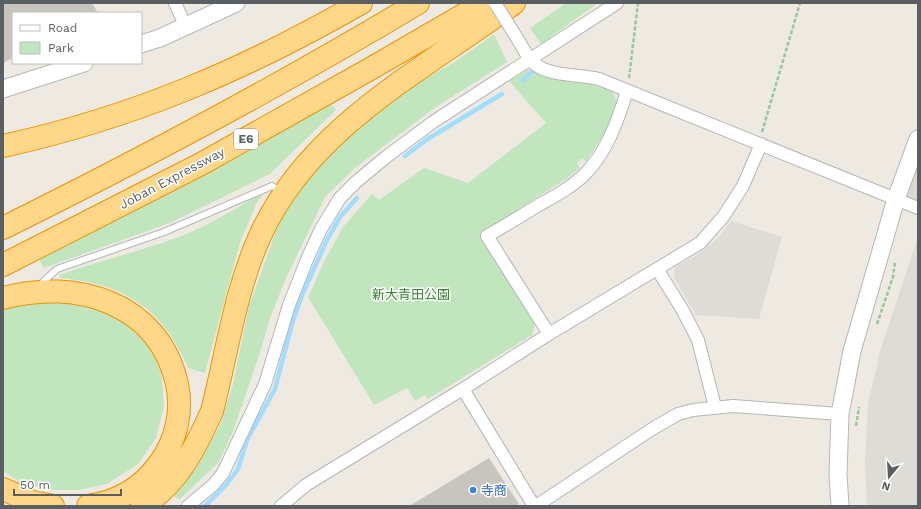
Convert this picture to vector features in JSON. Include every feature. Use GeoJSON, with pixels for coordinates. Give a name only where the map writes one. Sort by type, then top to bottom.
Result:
{"type":"FeatureCollection","features":[{"type":"Feature","properties":{"kind":"highway"},"geometry":{"type":"LineString","coordinates":[[3,146],[77,128],[166,99],[262,57],[362,3]]}},
{"type":"Feature","properties":{"kind":"highway","name":"E6"},"geometry":{"type":"LineString","coordinates":[[3,228],[185,134],[347,45],[418,3]]}},
{"type":"Feature","properties":{"kind":"highway","name":"Joban Expressway"},"geometry":{"type":"LineString","coordinates":[[3,264],[200,164],[484,3]]}},
{"type":"Feature","properties":{"kind":"highway"},"geometry":{"type":"LineString","coordinates":[[142,506],[166,488],[186,461],[203,432],[212,410],[248,269],[259,237],[284,193],[320,148],[357,115],[514,3]]}},
{"type":"Feature","properties":{"kind":"highway"},"geometry":{"type":"LineString","coordinates":[[3,298],[42,293],[71,293],[88,296],[107,302],[137,318],[151,330],[169,357],[179,393],[177,427],[171,444],[155,469],[143,482],[130,492],[114,500],[88,506]]}},
{"type":"Feature","properties":{"kind":"highway"},"geometry":{"type":"LineString","coordinates":[[3,489],[33,502],[53,506]]}},
{"type":"Feature","properties":{"kind":"street"},"geometry":{"type":"LineString","coordinates":[[175,3],[186,26]]}},
{"type":"Feature","properties":{"kind":"street"},"geometry":{"type":"LineString","coordinates":[[142,44],[186,26],[236,3]]}},
{"type":"Feature","properties":{"kind":"street"},"geometry":{"type":"LineString","coordinates":[[495,3],[531,60],[536,65],[558,73],[585,75],[627,90],[918,208]]}},
{"type":"Feature","properties":{"kind":"street"},"geometry":{"type":"LineString","coordinates":[[188,506],[213,485],[223,473],[265,384],[273,362],[279,334],[308,257],[321,229],[340,198],[374,167],[433,122],[617,3]]}},
{"type":"Feature","properties":{"kind":"street"},"geometry":{"type":"LineString","coordinates":[[3,89],[81,64]]}},
{"type":"Feature","properties":{"kind":"street"},"geometry":{"type":"LineString","coordinates":[[549,334],[487,236],[562,191],[584,175],[596,161],[609,138],[618,118],[627,90]]}},
{"type":"Feature","properties":{"kind":"street"},"geometry":{"type":"LineString","coordinates":[[840,506],[838,474],[840,414],[852,351],[896,199],[918,139]]}},
{"type":"Feature","properties":{"kind":"street"},"geometry":{"type":"LineString","coordinates":[[281,506],[306,485],[463,389],[549,334],[700,243],[723,217],[743,186],[761,144]]}},
{"type":"Feature","properties":{"kind":"street"},"geometry":{"type":"LineString","coordinates":[[657,269],[682,309],[698,340],[715,407]]}},
{"type":"Feature","properties":{"kind":"street"},"geometry":{"type":"LineString","coordinates":[[463,389],[535,506],[664,421],[685,412],[715,407],[757,407],[840,414]]}},
{"type":"Feature","properties":{"kind":"lane"},"geometry":{"type":"LineString","coordinates":[[42,293],[43,282],[57,269],[164,232],[272,186],[284,193]]}},
{"type":"Feature","properties":{"kind":"path"},"geometry":{"type":"LineString","coordinates":[[627,90],[638,3]]}},
{"type":"Feature","properties":{"kind":"path"},"geometry":{"type":"LineString","coordinates":[[761,144],[762,135],[800,3]]}},
{"type":"Feature","properties":{"kind":"path"},"geometry":{"type":"LineString","coordinates":[[877,325],[893,277],[896,254]]}},
{"type":"Feature","properties":{"kind":"path"},"geometry":{"type":"LineString","coordinates":[[856,427],[859,405]]}},
{"type":"Feature","properties":{"kind":"shaded area"},"geometry":{"type":"Polygon","coordinates":[[[918,163],[918,203],[905,197],[918,163]]]}},
{"type":"Feature","properties":{"kind":"shaded area"},"geometry":{"type":"Polygon","coordinates":[[[731,221],[782,237],[759,319],[696,315],[674,278],[675,267],[697,255],[717,239],[731,221]]]}},
{"type":"Feature","properties":{"kind":"shaded area"},"geometry":{"type":"Polygon","coordinates":[[[918,236],[918,506],[867,506],[865,463],[868,404],[880,351],[918,236]]]}},
{"type":"Feature","properties":{"kind":"green space"},"geometry":{"type":"Polygon","coordinates":[[[566,3],[598,3],[541,44],[530,28],[566,3]]]}},
{"type":"Feature","properties":{"kind":"green space"},"geometry":{"type":"Polygon","coordinates":[[[494,34],[507,62],[436,107],[355,168],[325,197],[287,276],[270,318],[259,356],[232,434],[218,463],[179,500],[173,495],[197,467],[220,425],[232,388],[249,306],[279,223],[321,155],[412,81],[423,78],[445,68],[494,34]]]}},
{"type":"Feature","properties":{"kind":"green space","name":"新大青田公園"},"geometry":{"type":"Polygon","coordinates":[[[527,70],[538,71],[604,88],[612,92],[617,101],[606,131],[586,162],[582,158],[577,164],[580,168],[566,179],[479,234],[535,324],[532,335],[428,399],[425,395],[415,401],[407,388],[374,405],[308,297],[325,260],[343,227],[372,194],[379,200],[424,168],[468,183],[546,123],[509,81],[527,70]]]}},
{"type":"Feature","properties":{"kind":"green space"},"geometry":{"type":"Polygon","coordinates":[[[331,103],[336,110],[270,174],[170,223],[44,268],[39,260],[331,103]]]}},
{"type":"Feature","properties":{"kind":"green space"},"geometry":{"type":"Polygon","coordinates":[[[260,194],[262,196],[256,204],[240,243],[205,373],[188,368],[178,347],[166,329],[153,314],[138,302],[103,286],[83,281],[60,278],[59,275],[187,234],[220,218],[260,194]]]}},
{"type":"Feature","properties":{"kind":"green space"},"geometry":{"type":"Polygon","coordinates":[[[64,299],[111,310],[147,336],[161,368],[164,406],[156,438],[138,464],[107,484],[79,490],[49,490],[20,482],[3,471],[3,310],[19,305],[64,299]]]}},
{"type":"Feature","properties":{"kind":"building"},"geometry":{"type":"Polygon","coordinates":[[[3,3],[92,3],[97,12],[12,12],[12,58],[3,63],[3,3]]]}},
{"type":"Feature","properties":{"kind":"building","name":"寺商"},"geometry":{"type":"Polygon","coordinates":[[[489,458],[519,504],[514,506],[411,505],[489,458]]]}},
{"type":"Feature","properties":{"kind":"waterway"},"geometry":{"type":"LineString","coordinates":[[523,80],[533,71]]}},
{"type":"Feature","properties":{"kind":"waterway"},"geometry":{"type":"LineString","coordinates":[[405,156],[426,140],[502,94]]}},
{"type":"Feature","properties":{"kind":"waterway"},"geometry":{"type":"LineString","coordinates":[[205,506],[226,485],[238,469],[247,440],[275,389],[292,324],[302,295],[327,240],[340,217],[357,198]]}},
{"type":"Feature","properties":{"kind":"place","name":"寺商"},"geometry":{"type":"Point","coordinates":[473,490]}}]}
